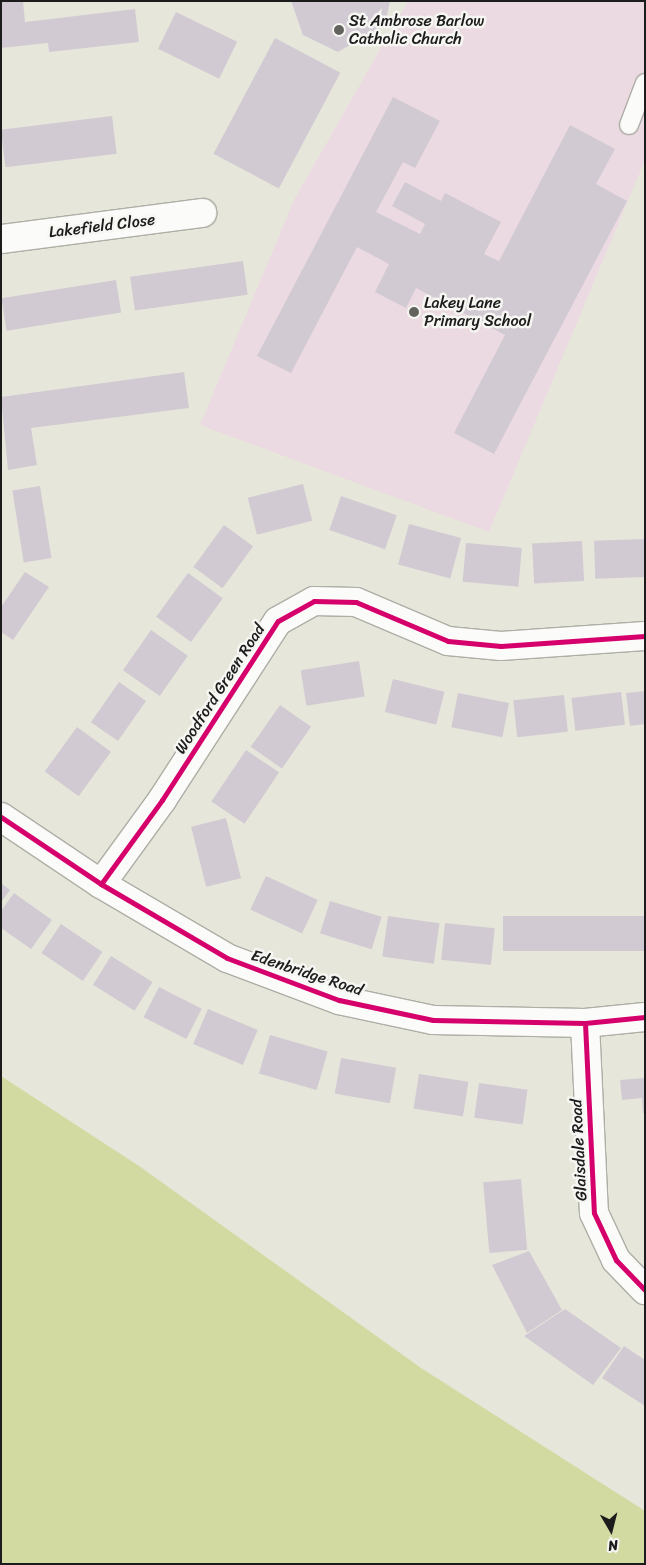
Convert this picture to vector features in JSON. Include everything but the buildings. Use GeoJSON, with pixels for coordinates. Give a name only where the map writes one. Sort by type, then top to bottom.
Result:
{"type":"FeatureCollection","features":[{"type":"Feature","properties":{"kind":"street","name":"Lakefield Close"},"geometry":{"type":"LineString","coordinates":[[1,239],[202,213]]}},
{"type":"Feature","properties":{"kind":"street","name":"Woodford Green Road"},"geometry":{"type":"LineString","coordinates":[[101,884],[162,800],[278,621],[314,601],[356,602],[448,641],[483,644],[645,636]]}},
{"type":"Feature","properties":{"kind":"street","name":"Edenbridge Road"},"geometry":{"type":"LineString","coordinates":[[1,817],[101,884],[227,958],[339,1000],[433,1020],[585,1023],[645,1017]]}},
{"type":"Feature","properties":{"kind":"street","name":"Glaisdale Road"},"geometry":{"type":"LineString","coordinates":[[585,1023],[594,1213],[616,1260],[645,1290]]}},
{"type":"Feature","properties":{"kind":"lane"},"geometry":{"type":"LineString","coordinates":[[629,126],[645,83]]}},
{"type":"Feature","properties":{"kind":"shaded area","name":"Lakey Lane Primary School"},"geometry":{"type":"Polygon","coordinates":[[[408,1],[645,1],[645,160],[489,532],[200,425],[294,200],[408,1]]]}},
{"type":"Feature","properties":{"kind":"green space"},"geometry":{"type":"Polygon","coordinates":[[[1,1076],[139,1166],[421,1368],[645,1511],[645,1564],[1,1564],[1,1076]]]}},
{"type":"Feature","properties":{"kind":"cycle path"},"geometry":{"type":"LineString","coordinates":[[101,884],[162,800],[278,621],[314,601],[356,602],[448,641],[501,646],[645,636]]}},
{"type":"Feature","properties":{"kind":"cycle path"},"geometry":{"type":"LineString","coordinates":[[1,817],[101,884],[227,958],[339,1000],[433,1020],[585,1023],[645,1017]]}},
{"type":"Feature","properties":{"kind":"cycle path"},"geometry":{"type":"LineString","coordinates":[[585,1023],[594,1213],[616,1260],[645,1290]]}},
{"type":"Feature","properties":{"kind":"place","name":"St Ambrose Barlow Catholic Church"},"geometry":{"type":"Point","coordinates":[339,30]}},
{"type":"Feature","properties":{"kind":"place","name":"Lakey Lane Primary School"},"geometry":{"type":"Point","coordinates":[414,312]}}]}
